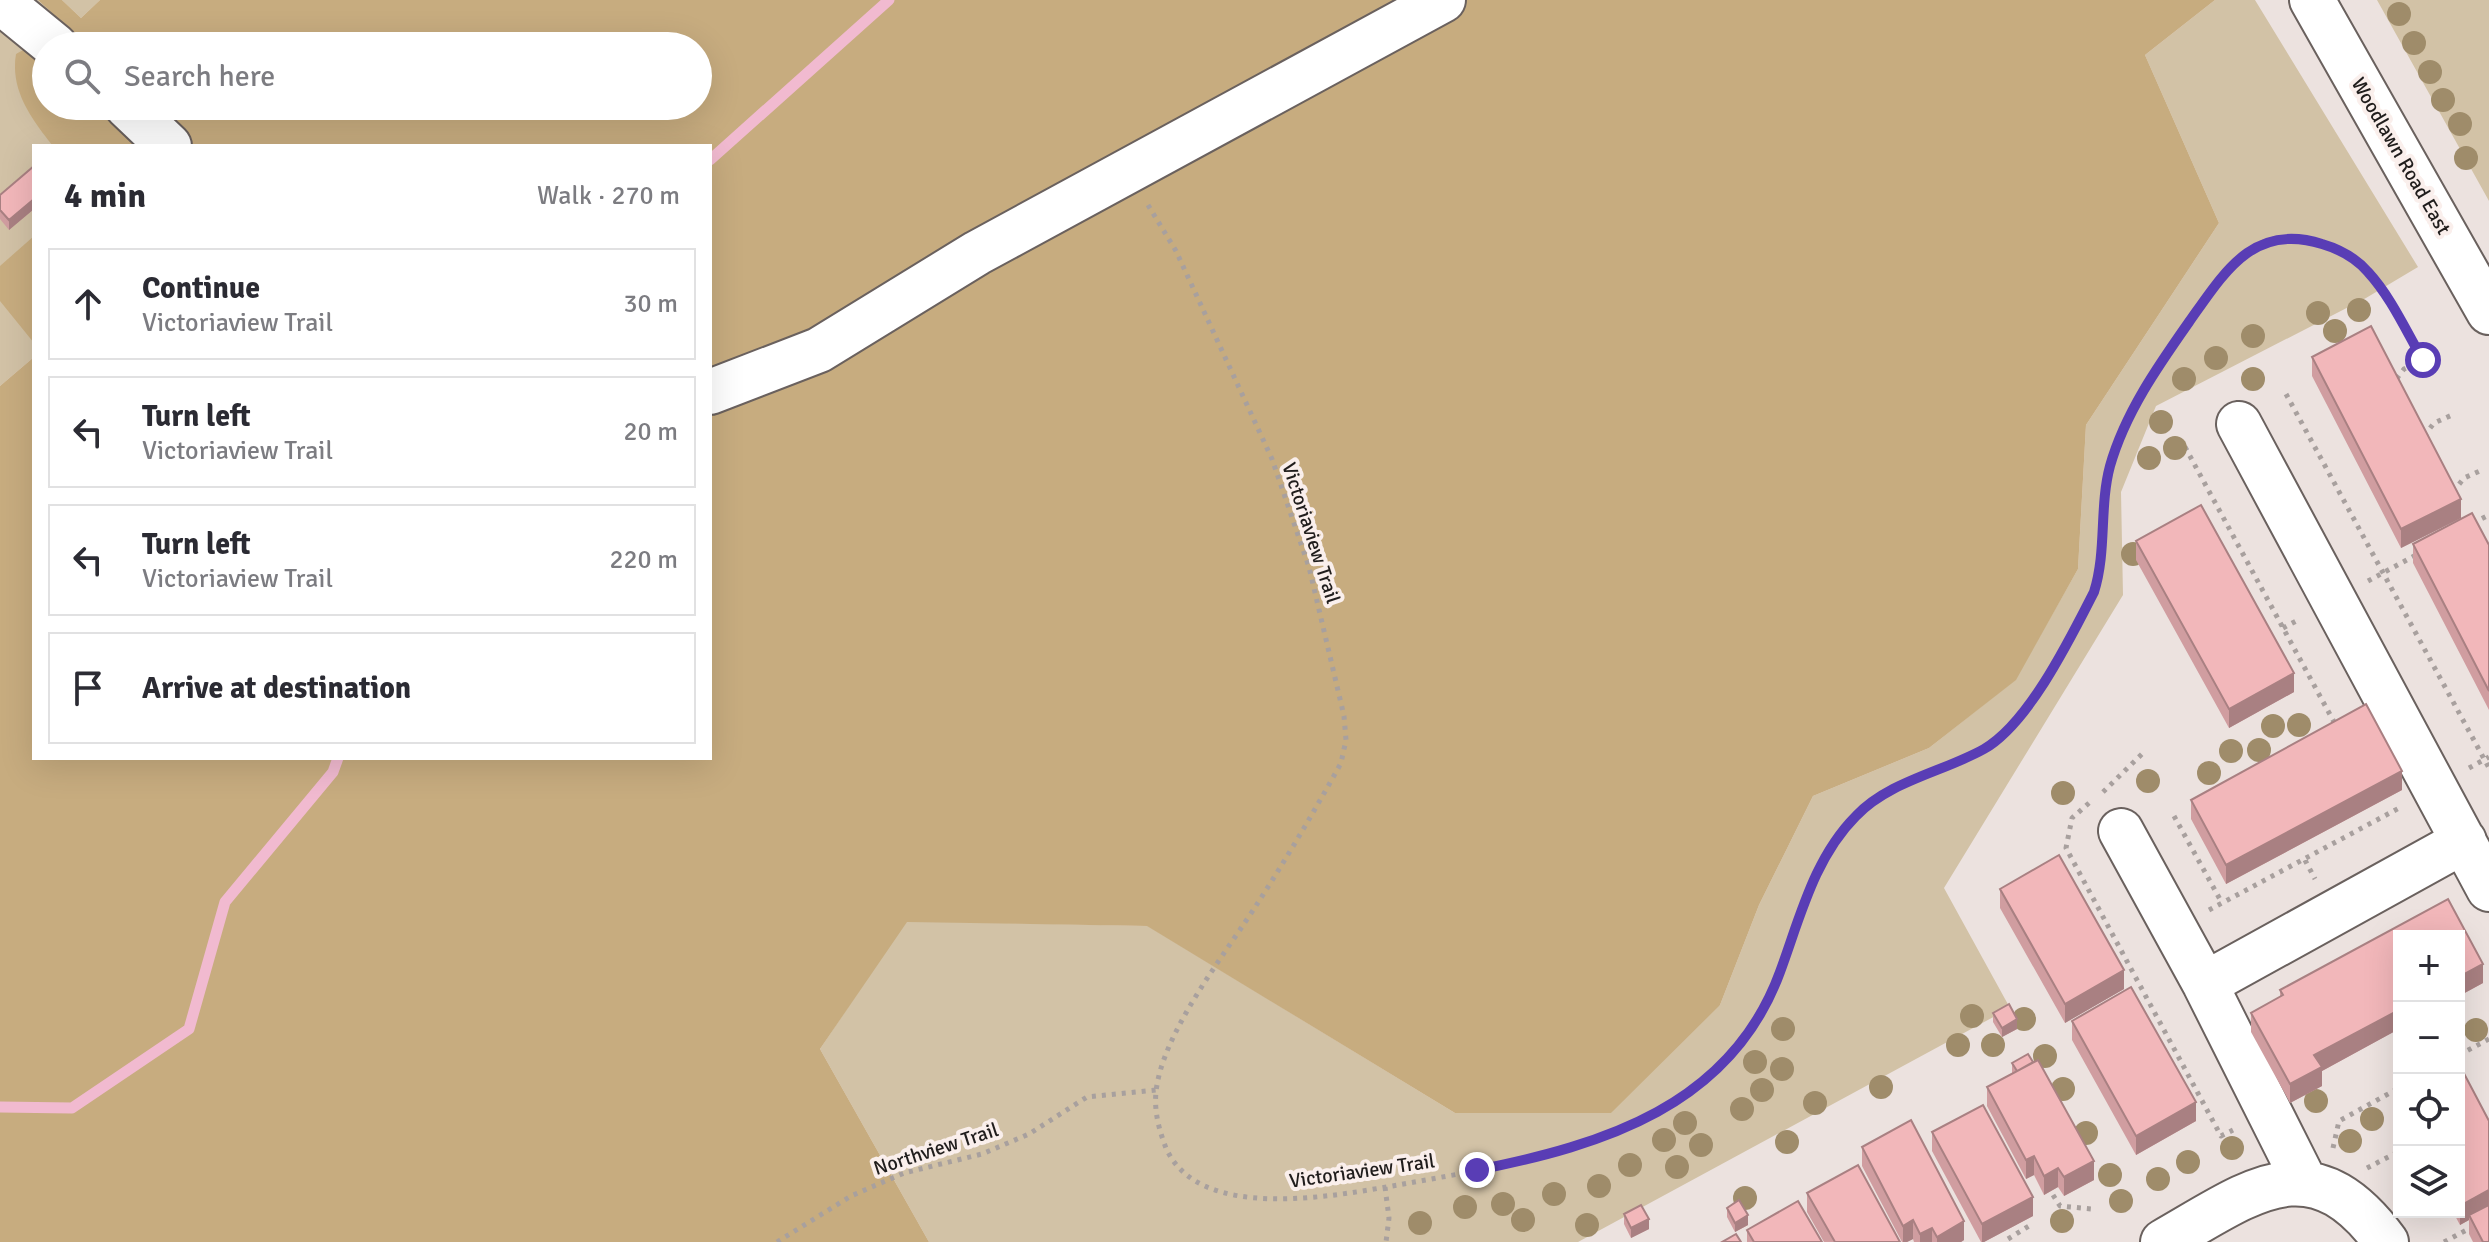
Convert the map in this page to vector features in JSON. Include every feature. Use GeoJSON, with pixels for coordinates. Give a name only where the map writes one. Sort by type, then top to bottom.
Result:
{"type":"FeatureCollection","features":[{"type":"Feature","properties":{"kind":"street"},"geometry":{"type":"LineString","coordinates":[[712,391],[819,350],[977,253],[1443,0]]}},
{"type":"Feature","properties":{"kind":"street","name":"Woodlawn Road East"},"geometry":{"type":"LineString","coordinates":[[2312,0],[2474,248],[2489,312]]}},
{"type":"Feature","properties":{"kind":"street"},"geometry":{"type":"LineString","coordinates":[[0,1],[38,32]]}},
{"type":"Feature","properties":{"kind":"street"},"geometry":{"type":"LineString","coordinates":[[142,120],[167,144]]}},
{"type":"Feature","properties":{"kind":"street"},"geometry":{"type":"LineString","coordinates":[[2239,424],[2489,889]]}},
{"type":"Feature","properties":{"kind":"street"},"geometry":{"type":"LineString","coordinates":[[2121,831],[2205,984],[2332,1191],[2358,1207],[2386,1242]]}},
{"type":"Feature","properties":{"kind":"street"},"geometry":{"type":"LineString","coordinates":[[2205,984],[2464,841]]}},
{"type":"Feature","properties":{"kind":"street"},"geometry":{"type":"LineString","coordinates":[[2163,1242],[2238,1200],[2318,1167]]}},
{"type":"Feature","properties":{"kind":"path","name":"Victoriaview Trail"},"geometry":{"type":"LineString","coordinates":[[1127,170],[1176,251],[1272,459],[1309,567],[1344,716],[1346,740],[1341,763],[1316,810],[1187,1010],[1156,1090],[1158,1128],[1175,1167],[1196,1183],[1231,1196],[1269,1199],[1385,1187],[1503,1165],[1591,1142],[1652,1117],[1716,1070],[1766,1003],[1822,861],[1837,836],[1859,812],[1883,796],[1985,748],[2001,736],[2017,720],[2052,666],[2094,592],[2100,573],[2106,490],[2119,440],[2162,360],[2238,258],[2263,242],[2285,238],[2306,239],[2333,247],[2357,260],[2378,283],[2423,360],[2404,369]]}},
{"type":"Feature","properties":{"kind":"path"},"geometry":{"type":"LineString","coordinates":[[2394,368],[2404,369]]}},
{"type":"Feature","properties":{"kind":"path"},"geometry":{"type":"LineString","coordinates":[[2393,383],[2404,369]]}},
{"type":"Feature","properties":{"kind":"path"},"geometry":{"type":"LineString","coordinates":[[2286,394],[2487,758],[2489,768]]}},
{"type":"Feature","properties":{"kind":"path"},"geometry":{"type":"LineString","coordinates":[[2423,437],[2434,423],[2452,415]]}},
{"type":"Feature","properties":{"kind":"path"},"geometry":{"type":"LineString","coordinates":[[2423,422],[2434,423]]}},
{"type":"Feature","properties":{"kind":"path"},"geometry":{"type":"LineString","coordinates":[[2185,447],[2334,722]]}},
{"type":"Feature","properties":{"kind":"path"},"geometry":{"type":"LineString","coordinates":[[2453,492],[2464,478],[2482,470]]}},
{"type":"Feature","properties":{"kind":"path"},"geometry":{"type":"LineString","coordinates":[[2454,477],[2464,478]]}},
{"type":"Feature","properties":{"kind":"path"},"geometry":{"type":"LineString","coordinates":[[2463,529],[2489,515]]}},
{"type":"Feature","properties":{"kind":"path"},"geometry":{"type":"LineString","coordinates":[[2283,628],[2423,551]]}},
{"type":"Feature","properties":{"kind":"path"},"geometry":{"type":"LineString","coordinates":[[2174,928],[2487,758]]}},
{"type":"Feature","properties":{"kind":"path"},"geometry":{"type":"LineString","coordinates":[[2174,816],[2222,903]]}},
{"type":"Feature","properties":{"kind":"path"},"geometry":{"type":"LineString","coordinates":[[2465,1052],[2489,1039]]}},
{"type":"Feature","properties":{"kind":"path","name":"Northview Trail"},"geometry":{"type":"LineString","coordinates":[[777,1242],[851,1196],[904,1173],[982,1154],[1006,1144],[1029,1134],[1087,1097],[1156,1090]]}},
{"type":"Feature","properties":{"kind":"path"},"geometry":{"type":"LineString","coordinates":[[2318,1167],[2339,1121],[2393,1091]]}},
{"type":"Feature","properties":{"kind":"path"},"geometry":{"type":"LineString","coordinates":[[2367,1168],[2393,1155]]}},
{"type":"Feature","properties":{"kind":"path"},"geometry":{"type":"LineString","coordinates":[[1385,1187],[1389,1218],[1386,1242]]}},
{"type":"Feature","properties":{"kind":"path"},"geometry":{"type":"LineString","coordinates":[[2053,1195],[2060,1206],[2092,1209]]}},
{"type":"Feature","properties":{"kind":"path"},"geometry":{"type":"LineString","coordinates":[[2008,1239],[2029,1226],[2027,1222]]}},
{"type":"Feature","properties":{"kind":"path"},"geometry":{"type":"LineString","coordinates":[[2444,1242],[2478,1224]]}},
{"type":"Feature","properties":{"kind":"shaded area"},"geometry":{"type":"Polygon","coordinates":[[[0,0],[38,0],[66,26],[60,32],[32,32],[32,120],[103,120],[202,144],[32,144],[32,359],[0,386],[0,0]]]}},
{"type":"Feature","properties":{"kind":"shaded area"},"geometry":{"type":"Polygon","coordinates":[[[38,0],[62,0],[81,18],[100,0],[2215,0],[2145,55],[2219,223],[2086,425],[2078,569],[2016,680],[1929,748],[1813,796],[1759,905],[1720,1005],[1611,1113],[1455,1113],[1147,926],[907,922],[820,1049],[929,1242],[0,1242],[0,386],[32,359],[32,760],[712,760],[712,144],[52,144],[34,120],[712,120],[712,32],[55,32],[66,26],[38,0]]]}},
{"type":"Feature","properties":{"kind":"shaded area"},"geometry":{"type":"Polygon","coordinates":[[[62,0],[100,0],[81,18],[62,0]]]}},
{"type":"Feature","properties":{"kind":"shaded area"},"geometry":{"type":"Polygon","coordinates":[[[2215,0],[2255,0],[2418,267],[2366,298],[2156,406],[2121,492],[2123,595],[1944,888],[2010,1008],[1578,1242],[929,1242],[820,1049],[906,921],[1148,926],[1455,1113],[1720,1005],[1759,905],[1813,796],[1929,748],[2015,680],[2078,569],[2086,425],[2219,223],[2145,55],[2215,0]]]}},
{"type":"Feature","properties":{"kind":"shaded area"},"geometry":{"type":"Polygon","coordinates":[[[2377,0],[2489,0],[2489,201],[2377,0]]]}},
{"type":"Feature","properties":{"kind":"shaded area"},"geometry":{"type":"Polygon","coordinates":[[[32,45],[32,117],[19,92],[16,54],[32,45]]]}},
{"type":"Feature","properties":{"kind":"shaded area"},"geometry":{"type":"Polygon","coordinates":[[[32,238],[32,341],[0,301],[0,266],[32,238]]]}},
{"type":"Feature","properties":{"kind":"building"},"geometry":{"type":"Polygon","coordinates":[[[32,168],[32,201],[9,220],[0,210],[0,195],[32,168]]]}},
{"type":"Feature","properties":{"kind":"building"},"geometry":{"type":"Polygon","coordinates":[[[2371,326],[2461,499],[2401,529],[2312,357],[2371,326]]]}},
{"type":"Feature","properties":{"kind":"building"},"geometry":{"type":"Polygon","coordinates":[[[2201,505],[2294,673],[2229,709],[2136,541],[2201,505]]]}},
{"type":"Feature","properties":{"kind":"building"},"geometry":{"type":"Polygon","coordinates":[[[2472,513],[2489,545],[2489,691],[2413,544],[2472,513]]]}},
{"type":"Feature","properties":{"kind":"building"},"geometry":{"type":"Polygon","coordinates":[[[2366,704],[2402,771],[2226,865],[2191,800],[2366,704]]]}},
{"type":"Feature","properties":{"kind":"building"},"geometry":{"type":"Polygon","coordinates":[[[2059,855],[2124,970],[2065,1004],[2000,889],[2059,855]]]}},
{"type":"Feature","properties":{"kind":"building"},"geometry":{"type":"Polygon","coordinates":[[[2448,899],[2465,930],[2393,930],[2393,1013],[2314,1055],[2322,1067],[2290,1084],[2251,1013],[2283,995],[2280,990],[2448,899]]]}},
{"type":"Feature","properties":{"kind":"building"},"geometry":{"type":"Polygon","coordinates":[[[2465,931],[2483,964],[2465,974],[2465,931]]]}},
{"type":"Feature","properties":{"kind":"building"},"geometry":{"type":"Polygon","coordinates":[[[2131,987],[2196,1102],[2136,1136],[2072,1021],[2131,987]]]}},
{"type":"Feature","properties":{"kind":"building"},"geometry":{"type":"Polygon","coordinates":[[[2009,1004],[2017,1019],[2002,1028],[1993,1013],[2009,1004]]]}},
{"type":"Feature","properties":{"kind":"building"},"geometry":{"type":"Polygon","coordinates":[[[2028,1054],[2033,1062],[2017,1071],[2012,1063],[2028,1054]]]}},
{"type":"Feature","properties":{"kind":"building"},"geometry":{"type":"Polygon","coordinates":[[[2038,1060],[2094,1161],[2064,1177],[2058,1168],[2044,1176],[2034,1156],[2026,1160],[1987,1087],[2038,1060]]]}},
{"type":"Feature","properties":{"kind":"building"},"geometry":{"type":"Polygon","coordinates":[[[2465,1075],[2489,1121],[2489,1190],[2465,1203],[2465,1075]]]}},
{"type":"Feature","properties":{"kind":"building"},"geometry":{"type":"Polygon","coordinates":[[[1983,1105],[2033,1197],[1982,1224],[1932,1132],[1983,1105]]]}},
{"type":"Feature","properties":{"kind":"building"},"geometry":{"type":"Polygon","coordinates":[[[1911,1120],[1964,1221],[1937,1237],[1932,1228],[1920,1234],[1913,1220],[1903,1226],[1862,1147],[1911,1120]]]}},
{"type":"Feature","properties":{"kind":"building"},"geometry":{"type":"Polygon","coordinates":[[[1858,1165],[1900,1242],[1835,1242],[1807,1193],[1858,1165]]]}},
{"type":"Feature","properties":{"kind":"building"},"geometry":{"type":"Polygon","coordinates":[[[1739,1200],[1748,1215],[1735,1223],[1727,1208],[1739,1200]]]}},
{"type":"Feature","properties":{"kind":"building"},"geometry":{"type":"Polygon","coordinates":[[[1798,1201],[1822,1242],[1754,1242],[1747,1230],[1798,1201]]]}},
{"type":"Feature","properties":{"kind":"building"},"geometry":{"type":"Polygon","coordinates":[[[1641,1205],[1649,1219],[1631,1228],[1624,1214],[1641,1205]]]}},
{"type":"Feature","properties":{"kind":"building"},"geometry":{"type":"Polygon","coordinates":[[[2489,1205],[2489,1242],[2483,1242],[2469,1215],[2489,1205]]]}},
{"type":"Feature","properties":{"kind":"building"},"geometry":{"type":"Polygon","coordinates":[[[1736,1234],[1741,1242],[1722,1242],[1736,1234]]]}},
{"type":"Feature","properties":{"kind":"waterway"},"geometry":{"type":"LineString","coordinates":[[712,158],[889,0]]}},
{"type":"Feature","properties":{"kind":"waterway"},"geometry":{"type":"LineString","coordinates":[[0,1107],[72,1108],[189,1029],[225,902],[333,772],[337,760]]}},
{"type":"Feature","properties":{"kind":"route"},"geometry":{"type":"LineString","coordinates":[[1477,1170],[1519,1162],[1621,1131],[1652,1117],[1706,1080],[1726,1059],[1766,1003],[1822,861],[1837,836],[1859,812],[1883,796],[1985,748],[2017,720],[2094,592],[2100,573],[2110,468],[2119,440],[2162,360],[2217,282],[2238,258],[2263,242],[2285,238],[2306,239],[2333,247],[2357,260],[2378,283],[2423,360]]}}]}
